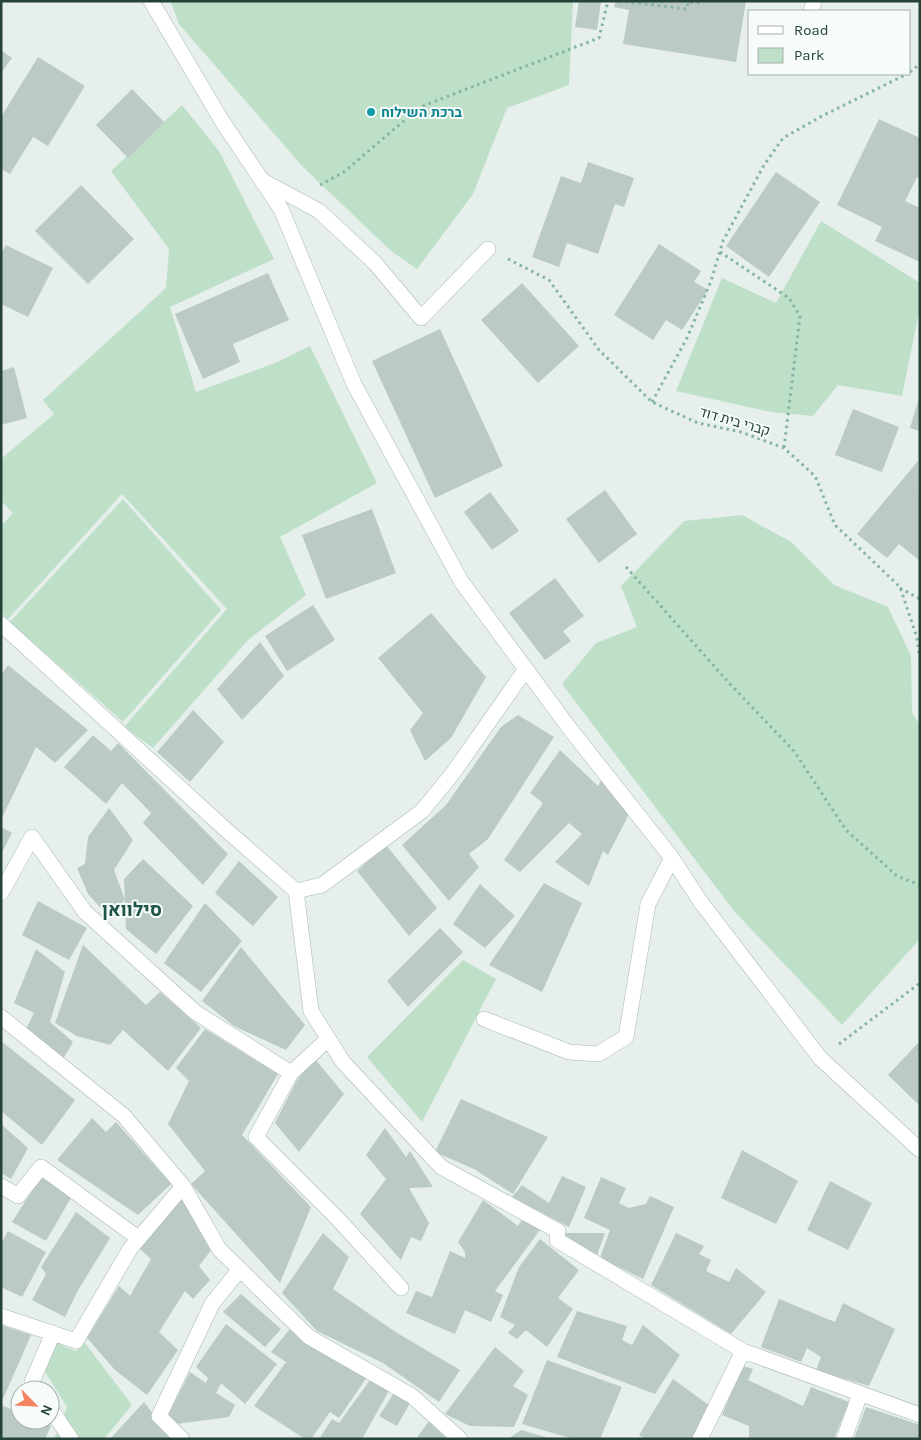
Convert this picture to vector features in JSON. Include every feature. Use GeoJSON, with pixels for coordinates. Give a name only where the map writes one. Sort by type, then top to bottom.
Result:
{"type":"FeatureCollection","features":[{"type":"Feature","properties":{"kind":"street"},"geometry":{"type":"LineString","coordinates":[[151,1],[222,121],[281,209],[354,384],[461,581],[526,669],[672,858],[700,902],[820,1058],[920,1150]]}},
{"type":"Feature","properties":{"kind":"street"},"geometry":{"type":"LineString","coordinates":[[263,181],[319,211],[375,263],[421,318],[488,249]]}},
{"type":"Feature","properties":{"kind":"street"},"geometry":{"type":"LineString","coordinates":[[1,624],[224,828],[296,891],[312,1011],[328,1040],[344,1062],[441,1167],[558,1231],[557,1240],[743,1351],[920,1415]]}},
{"type":"Feature","properties":{"kind":"street"},"geometry":{"type":"LineString","coordinates":[[296,891],[322,885],[422,811],[453,773],[526,669]]}},
{"type":"Feature","properties":{"kind":"street"},"geometry":{"type":"LineString","coordinates":[[1,893],[32,837],[85,912],[92,919],[196,1012],[290,1074]]}},
{"type":"Feature","properties":{"kind":"street"},"geometry":{"type":"LineString","coordinates":[[484,1019],[570,1052],[598,1054],[626,1037],[648,904],[672,858]]}},
{"type":"Feature","properties":{"kind":"street"},"geometry":{"type":"LineString","coordinates":[[1,1017],[124,1116],[183,1186],[219,1249],[310,1337],[412,1396],[460,1439]]}},
{"type":"Feature","properties":{"kind":"street"},"geometry":{"type":"LineString","coordinates":[[328,1040],[290,1074],[256,1137],[336,1218],[401,1288]]}},
{"type":"Feature","properties":{"kind":"street"},"geometry":{"type":"LineString","coordinates":[[1,1186],[18,1196],[42,1166],[138,1238]]}},
{"type":"Feature","properties":{"kind":"street"},"geometry":{"type":"LineString","coordinates":[[1,1316],[76,1341],[138,1238],[183,1186]]}},
{"type":"Feature","properties":{"kind":"street"},"geometry":{"type":"LineString","coordinates":[[182,1439],[159,1416],[212,1304],[240,1269]]}},
{"type":"Feature","properties":{"kind":"street"},"geometry":{"type":"LineString","coordinates":[[33,1380],[53,1333]]}},
{"type":"Feature","properties":{"kind":"street"},"geometry":{"type":"LineString","coordinates":[[700,1439],[743,1351]]}},
{"type":"Feature","properties":{"kind":"street"},"geometry":{"type":"LineString","coordinates":[[844,1439],[860,1394]]}},
{"type":"Feature","properties":{"kind":"street"},"geometry":{"type":"LineString","coordinates":[[60,1423],[71,1439]]}},
{"type":"Feature","properties":{"kind":"path"},"geometry":{"type":"LineString","coordinates":[[294,198],[344,172],[420,107],[599,38],[608,1]]}},
{"type":"Feature","properties":{"kind":"path"},"geometry":{"type":"LineString","coordinates":[[619,1],[687,10],[688,2],[702,4]]}},
{"type":"Feature","properties":{"kind":"path"},"geometry":{"type":"LineString","coordinates":[[652,402],[687,338],[711,281],[723,241],[764,165],[783,138],[822,116],[904,75]]}},
{"type":"Feature","properties":{"kind":"path","name":"קברי בית דוד"},"geometry":{"type":"LineString","coordinates":[[488,249],[549,280],[600,350],[652,402],[698,423],[741,432],[784,448],[815,476],[835,525],[900,588],[917,638],[920,660]]}},
{"type":"Feature","properties":{"kind":"path"},"geometry":{"type":"LineString","coordinates":[[720,252],[789,298],[800,316],[784,448]]}},
{"type":"Feature","properties":{"kind":"path"},"geometry":{"type":"LineString","coordinates":[[626,567],[730,684],[794,751],[846,830],[897,876],[920,885]]}},
{"type":"Feature","properties":{"kind":"path"},"geometry":{"type":"LineString","coordinates":[[900,588],[920,599]]}},
{"type":"Feature","properties":{"kind":"path"},"geometry":{"type":"LineString","coordinates":[[820,1058],[920,983]]}},
{"type":"Feature","properties":{"kind":"green space"},"geometry":{"type":"Polygon","coordinates":[[[573,1],[569,85],[507,108],[473,194],[417,269],[391,251],[302,166],[179,24],[171,2],[573,1]]]}},
{"type":"Feature","properties":{"kind":"green space"},"geometry":{"type":"Polygon","coordinates":[[[182,105],[219,151],[274,259],[170,307],[196,392],[275,363],[310,346],[377,483],[280,537],[306,595],[248,640],[153,748],[124,727],[227,609],[122,494],[8,619],[1,613],[1,526],[13,513],[1,501],[1,459],[54,414],[43,400],[166,288],[169,249],[111,171],[182,105]]]}},
{"type":"Feature","properties":{"kind":"green space"},"geometry":{"type":"Polygon","coordinates":[[[821,221],[920,283],[920,307],[902,396],[838,385],[813,416],[771,412],[676,391],[722,278],[776,303],[821,221]]]}},
{"type":"Feature","properties":{"kind":"green space"},"geometry":{"type":"Polygon","coordinates":[[[123,499],[221,610],[123,722],[10,622],[123,499]]]}},
{"type":"Feature","properties":{"kind":"green space"},"geometry":{"type":"Polygon","coordinates":[[[742,515],[791,542],[834,585],[888,607],[911,656],[912,713],[920,725],[920,939],[842,1025],[734,911],[562,684],[596,643],[637,627],[621,586],[684,521],[742,515]]]}},
{"type":"Feature","properties":{"kind":"green space"},"geometry":{"type":"Polygon","coordinates":[[[463,960],[496,979],[422,1122],[367,1057],[463,960]]]}},
{"type":"Feature","properties":{"kind":"green space"},"geometry":{"type":"Polygon","coordinates":[[[56,1343],[76,1351],[85,1343],[132,1405],[104,1439],[54,1439],[58,1430],[60,1430],[60,1424],[67,1407],[60,1396],[60,1380],[50,1380],[44,1370],[56,1343]]]}},
{"type":"Feature","properties":{"kind":"building"},"geometry":{"type":"Polygon","coordinates":[[[579,1],[601,1],[597,30],[575,27],[579,1]]]}},
{"type":"Feature","properties":{"kind":"building"},"geometry":{"type":"Polygon","coordinates":[[[615,1],[746,1],[736,62],[623,44],[629,10],[614,7],[615,1]]]}},
{"type":"Feature","properties":{"kind":"building"},"geometry":{"type":"Polygon","coordinates":[[[1,50],[12,58],[1,73],[1,50]]]}},
{"type":"Feature","properties":{"kind":"building"},"geometry":{"type":"Polygon","coordinates":[[[38,57],[85,86],[48,146],[33,137],[10,174],[1,169],[1,117],[38,57]]]}},
{"type":"Feature","properties":{"kind":"building"},"geometry":{"type":"Polygon","coordinates":[[[132,89],[164,122],[128,158],[96,125],[132,89]]]}},
{"type":"Feature","properties":{"kind":"building"},"geometry":{"type":"Polygon","coordinates":[[[879,119],[920,138],[920,179],[917,177],[905,201],[920,208],[920,262],[875,241],[882,227],[837,205],[879,119]]]}},
{"type":"Feature","properties":{"kind":"building"},"geometry":{"type":"Polygon","coordinates":[[[588,162],[634,178],[624,207],[615,204],[598,254],[567,243],[559,267],[532,257],[561,176],[581,183],[588,162]]]}},
{"type":"Feature","properties":{"kind":"building"},"geometry":{"type":"Polygon","coordinates":[[[776,172],[820,202],[769,277],[726,246],[776,172]]]}},
{"type":"Feature","properties":{"kind":"building"},"geometry":{"type":"Polygon","coordinates":[[[81,185],[134,239],[88,284],[35,231],[81,185]]]}},
{"type":"Feature","properties":{"kind":"building"},"geometry":{"type":"Polygon","coordinates":[[[659,244],[701,271],[694,282],[708,290],[682,330],[666,320],[653,340],[614,315],[659,244]]]}},
{"type":"Feature","properties":{"kind":"building"},"geometry":{"type":"Polygon","coordinates":[[[6,245],[53,268],[28,317],[1,304],[1,253],[6,245]]]}},
{"type":"Feature","properties":{"kind":"building"},"geometry":{"type":"Polygon","coordinates":[[[268,273],[289,320],[233,344],[240,362],[203,379],[175,314],[268,273]]]}},
{"type":"Feature","properties":{"kind":"building"},"geometry":{"type":"Polygon","coordinates":[[[522,283],[579,346],[538,383],[481,320],[522,283]]]}},
{"type":"Feature","properties":{"kind":"building"},"geometry":{"type":"Polygon","coordinates":[[[440,329],[503,466],[435,498],[372,361],[440,329]]]}},
{"type":"Feature","properties":{"kind":"building"},"geometry":{"type":"Polygon","coordinates":[[[14,367],[27,418],[1,425],[1,371],[14,367]]]}},
{"type":"Feature","properties":{"kind":"building"},"geometry":{"type":"Polygon","coordinates":[[[920,398],[920,431],[910,428],[920,398]]]}},
{"type":"Feature","properties":{"kind":"building"},"geometry":{"type":"Polygon","coordinates":[[[853,409],[899,427],[882,472],[835,455],[853,409]]]}},
{"type":"Feature","properties":{"kind":"building"},"geometry":{"type":"Polygon","coordinates":[[[918,461],[920,561],[899,544],[887,558],[857,534],[918,461]]]}},
{"type":"Feature","properties":{"kind":"building"},"geometry":{"type":"Polygon","coordinates":[[[605,490],[637,534],[599,563],[566,519],[605,490]]]}},
{"type":"Feature","properties":{"kind":"building"},"geometry":{"type":"Polygon","coordinates":[[[490,492],[519,531],[492,550],[464,512],[490,492]]]}},
{"type":"Feature","properties":{"kind":"building"},"geometry":{"type":"Polygon","coordinates":[[[372,509],[396,573],[326,599],[302,535],[372,509]]]}},
{"type":"Feature","properties":{"kind":"building"},"geometry":{"type":"Polygon","coordinates":[[[555,578],[584,616],[563,631],[571,641],[545,660],[509,613],[555,578]]]}},
{"type":"Feature","properties":{"kind":"building"},"geometry":{"type":"Polygon","coordinates":[[[313,605],[335,640],[287,671],[265,636],[313,605]]]}},
{"type":"Feature","properties":{"kind":"building"},"geometry":{"type":"Polygon","coordinates":[[[431,613],[486,677],[451,738],[425,761],[410,730],[423,713],[378,658],[431,613]]]}},
{"type":"Feature","properties":{"kind":"building"},"geometry":{"type":"Polygon","coordinates":[[[260,642],[284,676],[242,720],[217,689],[260,642]]]}},
{"type":"Feature","properties":{"kind":"building"},"geometry":{"type":"Polygon","coordinates":[[[8,665],[88,730],[55,763],[36,747],[1,820],[1,675],[8,665]]]}},
{"type":"Feature","properties":{"kind":"building"},"geometry":{"type":"Polygon","coordinates":[[[193,710],[224,742],[190,782],[157,752],[193,710]]]}},
{"type":"Feature","properties":{"kind":"building"},"geometry":{"type":"Polygon","coordinates":[[[518,715],[554,737],[488,839],[469,854],[479,867],[449,901],[402,845],[446,805],[501,727],[518,715]]]}},
{"type":"Feature","properties":{"kind":"building"},"geometry":{"type":"Polygon","coordinates":[[[93,735],[111,751],[118,743],[228,854],[203,885],[143,823],[151,813],[122,783],[106,804],[64,767],[93,735]]]}},
{"type":"Feature","properties":{"kind":"building"},"geometry":{"type":"Polygon","coordinates":[[[560,750],[598,786],[603,777],[629,814],[608,855],[603,851],[589,886],[555,862],[582,834],[569,823],[520,872],[504,860],[543,803],[530,793],[560,750]]]}},
{"type":"Feature","properties":{"kind":"building"},"geometry":{"type":"Polygon","coordinates":[[[109,808],[133,840],[114,870],[125,900],[108,916],[88,894],[77,868],[85,864],[88,837],[109,808]]]}},
{"type":"Feature","properties":{"kind":"building"},"geometry":{"type":"Polygon","coordinates":[[[1,827],[12,833],[1,854],[1,827]]]}},
{"type":"Feature","properties":{"kind":"building"},"geometry":{"type":"Polygon","coordinates":[[[386,845],[437,908],[409,936],[357,871],[386,845]]]}},
{"type":"Feature","properties":{"kind":"building"},"geometry":{"type":"Polygon","coordinates":[[[143,859],[193,906],[156,954],[126,929],[124,879],[143,859]]]}},
{"type":"Feature","properties":{"kind":"building"},"geometry":{"type":"Polygon","coordinates":[[[239,861],[278,897],[253,926],[215,893],[239,861]]]}},
{"type":"Feature","properties":{"kind":"building"},"geometry":{"type":"Polygon","coordinates":[[[544,883],[582,903],[542,992],[489,965],[544,883]]]}},
{"type":"Feature","properties":{"kind":"building"},"geometry":{"type":"Polygon","coordinates":[[[480,884],[515,916],[485,948],[453,924],[480,884]]]}},
{"type":"Feature","properties":{"kind":"building"},"geometry":{"type":"Polygon","coordinates":[[[38,901],[87,928],[69,960],[22,935],[38,901]]]}},
{"type":"Feature","properties":{"kind":"building"},"geometry":{"type":"Polygon","coordinates":[[[205,903],[242,941],[201,992],[164,963],[205,903]]]}},
{"type":"Feature","properties":{"kind":"building"},"geometry":{"type":"Polygon","coordinates":[[[440,928],[463,952],[408,1007],[387,981],[440,928]]]}},
{"type":"Feature","properties":{"kind":"building"},"geometry":{"type":"Polygon","coordinates":[[[83,945],[146,1005],[160,992],[201,1028],[168,1071],[123,1030],[110,1045],[77,1036],[55,1023],[83,945]]]}},
{"type":"Feature","properties":{"kind":"building"},"geometry":{"type":"Polygon","coordinates":[[[241,947],[305,1025],[286,1050],[234,1026],[202,1001],[241,947]]]}},
{"type":"Feature","properties":{"kind":"building"},"geometry":{"type":"Polygon","coordinates":[[[36,949],[65,972],[50,1022],[73,1042],[63,1059],[25,1031],[34,1013],[14,1003],[36,949]]]}},
{"type":"Feature","properties":{"kind":"building"},"geometry":{"type":"Polygon","coordinates":[[[205,1029],[278,1074],[242,1135],[311,1207],[280,1283],[191,1184],[205,1171],[168,1124],[189,1081],[176,1068],[205,1029]]]}},
{"type":"Feature","properties":{"kind":"building"},"geometry":{"type":"Polygon","coordinates":[[[1,1041],[75,1100],[42,1145],[1,1111],[1,1041]]]}},
{"type":"Feature","properties":{"kind":"building"},"geometry":{"type":"Polygon","coordinates":[[[920,1041],[920,1106],[888,1075],[920,1041]]]}},
{"type":"Feature","properties":{"kind":"building"},"geometry":{"type":"Polygon","coordinates":[[[315,1059],[344,1094],[299,1152],[275,1123],[297,1080],[315,1059]]]}},
{"type":"Feature","properties":{"kind":"building"},"geometry":{"type":"Polygon","coordinates":[[[461,1099],[548,1137],[513,1194],[474,1169],[435,1152],[461,1099]]]}},
{"type":"Feature","properties":{"kind":"building"},"geometry":{"type":"Polygon","coordinates":[[[92,1118],[106,1132],[116,1122],[171,1184],[138,1215],[57,1160],[92,1118]]]}},
{"type":"Feature","properties":{"kind":"building"},"geometry":{"type":"Polygon","coordinates":[[[1,1124],[28,1148],[11,1179],[1,1173],[1,1124]]]}},
{"type":"Feature","properties":{"kind":"building"},"geometry":{"type":"Polygon","coordinates":[[[385,1128],[406,1157],[410,1151],[433,1187],[409,1188],[429,1223],[421,1241],[411,1237],[401,1260],[360,1214],[386,1179],[366,1155],[385,1128]]]}},
{"type":"Feature","properties":{"kind":"building"},"geometry":{"type":"Polygon","coordinates":[[[742,1150],[798,1181],[776,1224],[721,1198],[742,1150]]]}},
{"type":"Feature","properties":{"kind":"building"},"geometry":{"type":"Polygon","coordinates":[[[42,1175],[72,1196],[46,1241],[12,1222],[42,1175]]]}},
{"type":"Feature","properties":{"kind":"building"},"geometry":{"type":"Polygon","coordinates":[[[562,1176],[586,1187],[569,1227],[512,1197],[522,1185],[549,1203],[562,1176]]]}},
{"type":"Feature","properties":{"kind":"building"},"geometry":{"type":"Polygon","coordinates":[[[601,1177],[626,1188],[619,1203],[629,1208],[646,1204],[650,1196],[674,1207],[643,1279],[600,1258],[610,1230],[584,1218],[601,1177]]]}},
{"type":"Feature","properties":{"kind":"building"},"geometry":{"type":"Polygon","coordinates":[[[830,1181],[872,1203],[848,1250],[807,1230],[830,1181]]]}},
{"type":"Feature","properties":{"kind":"building"},"geometry":{"type":"Polygon","coordinates":[[[183,1196],[212,1249],[199,1266],[210,1280],[193,1299],[185,1291],[159,1332],[178,1350],[147,1395],[115,1370],[87,1338],[119,1286],[130,1296],[151,1259],[140,1249],[183,1196]]]}},
{"type":"Feature","properties":{"kind":"building"},"geometry":{"type":"Polygon","coordinates":[[[483,1200],[518,1226],[523,1218],[540,1230],[495,1291],[503,1295],[491,1322],[465,1310],[455,1334],[406,1313],[416,1291],[432,1297],[450,1251],[465,1258],[465,1252],[458,1242],[483,1200]]]}},
{"type":"Feature","properties":{"kind":"building"},"geometry":{"type":"Polygon","coordinates":[[[76,1212],[110,1238],[77,1292],[65,1317],[32,1300],[46,1274],[41,1267],[76,1212]]]}},
{"type":"Feature","properties":{"kind":"building"},"geometry":{"type":"Polygon","coordinates":[[[8,1231],[46,1252],[22,1297],[1,1287],[1,1244],[8,1231]]]}},
{"type":"Feature","properties":{"kind":"building"},"geometry":{"type":"Polygon","coordinates":[[[323,1233],[349,1257],[333,1289],[397,1333],[460,1370],[439,1402],[383,1363],[317,1331],[282,1293],[323,1233]]]}},
{"type":"Feature","properties":{"kind":"building"},"geometry":{"type":"Polygon","coordinates":[[[565,1233],[605,1233],[596,1258],[563,1239],[565,1233]]]}},
{"type":"Feature","properties":{"kind":"building"},"geometry":{"type":"Polygon","coordinates":[[[676,1233],[704,1246],[699,1254],[711,1260],[706,1271],[729,1282],[736,1268],[766,1292],[731,1334],[651,1285],[676,1233]]]}},
{"type":"Feature","properties":{"kind":"building"},"geometry":{"type":"Polygon","coordinates":[[[540,1239],[579,1270],[558,1298],[573,1309],[547,1347],[526,1330],[517,1339],[508,1333],[515,1325],[500,1317],[519,1267],[540,1239]]]}},
{"type":"Feature","properties":{"kind":"building"},"geometry":{"type":"Polygon","coordinates":[[[241,1294],[281,1329],[265,1347],[223,1312],[241,1294]]]}},
{"type":"Feature","properties":{"kind":"building"},"geometry":{"type":"Polygon","coordinates":[[[779,1299],[835,1322],[843,1303],[895,1329],[869,1386],[816,1370],[821,1357],[807,1348],[801,1362],[761,1347],[779,1299]]]}},
{"type":"Feature","properties":{"kind":"building"},"geometry":{"type":"Polygon","coordinates":[[[577,1311],[627,1326],[622,1340],[632,1345],[643,1325],[680,1355],[655,1394],[557,1357],[577,1311]]]}},
{"type":"Feature","properties":{"kind":"building"},"geometry":{"type":"Polygon","coordinates":[[[226,1324],[277,1364],[245,1404],[221,1383],[216,1393],[235,1405],[229,1417],[176,1424],[168,1415],[190,1372],[206,1383],[208,1378],[196,1367],[226,1324]]]}},
{"type":"Feature","properties":{"kind":"building"},"geometry":{"type":"Polygon","coordinates":[[[1,1325],[31,1335],[3,1399],[1,1399],[1,1325]]]}},
{"type":"Feature","properties":{"kind":"building"},"geometry":{"type":"Polygon","coordinates":[[[290,1329],[367,1377],[339,1418],[330,1412],[311,1439],[305,1439],[254,1406],[286,1362],[271,1352],[290,1329]]]}},
{"type":"Feature","properties":{"kind":"building"},"geometry":{"type":"Polygon","coordinates":[[[495,1347],[524,1371],[513,1386],[528,1395],[514,1427],[470,1426],[445,1414],[495,1347]]]}},
{"type":"Feature","properties":{"kind":"building"},"geometry":{"type":"Polygon","coordinates":[[[547,1360],[622,1387],[600,1439],[573,1439],[522,1424],[547,1360]]]}},
{"type":"Feature","properties":{"kind":"building"},"geometry":{"type":"Polygon","coordinates":[[[743,1366],[753,1369],[748,1380],[803,1406],[811,1387],[849,1402],[834,1439],[749,1439],[749,1426],[722,1415],[743,1366]]]}},
{"type":"Feature","properties":{"kind":"building"},"geometry":{"type":"Polygon","coordinates":[[[673,1379],[710,1406],[695,1439],[645,1439],[639,1435],[673,1379]]]}},
{"type":"Feature","properties":{"kind":"building"},"geometry":{"type":"Polygon","coordinates":[[[370,1380],[390,1389],[362,1439],[319,1439],[332,1419],[339,1423],[370,1380]]]}},
{"type":"Feature","properties":{"kind":"building"},"geometry":{"type":"Polygon","coordinates":[[[394,1393],[410,1403],[397,1426],[379,1416],[394,1393]]]}},
{"type":"Feature","properties":{"kind":"building"},"geometry":{"type":"Polygon","coordinates":[[[144,1402],[172,1439],[110,1439],[144,1402]]]}},
{"type":"Feature","properties":{"kind":"building"},"geometry":{"type":"Polygon","coordinates":[[[1,1405],[10,1409],[10,1430],[49,1430],[45,1439],[1,1439],[1,1405]]]}},
{"type":"Feature","properties":{"kind":"building"},"geometry":{"type":"Polygon","coordinates":[[[866,1407],[920,1425],[920,1439],[854,1439],[866,1407]]]}},
{"type":"Feature","properties":{"kind":"building"},"geometry":{"type":"Polygon","coordinates":[[[429,1421],[447,1439],[416,1439],[429,1421]]]}},
{"type":"Feature","properties":{"kind":"building"},"geometry":{"type":"Polygon","coordinates":[[[521,1430],[549,1438],[549,1439],[508,1439],[521,1430]]]}},
{"type":"Feature","properties":{"kind":"place","name":"ברכת השילוח"},"geometry":{"type":"Point","coordinates":[371,112]}},
{"type":"Feature","properties":{"kind":"district","name":"סילוואן"},"geometry":{"type":"Point","coordinates":[132,909]}}]}
